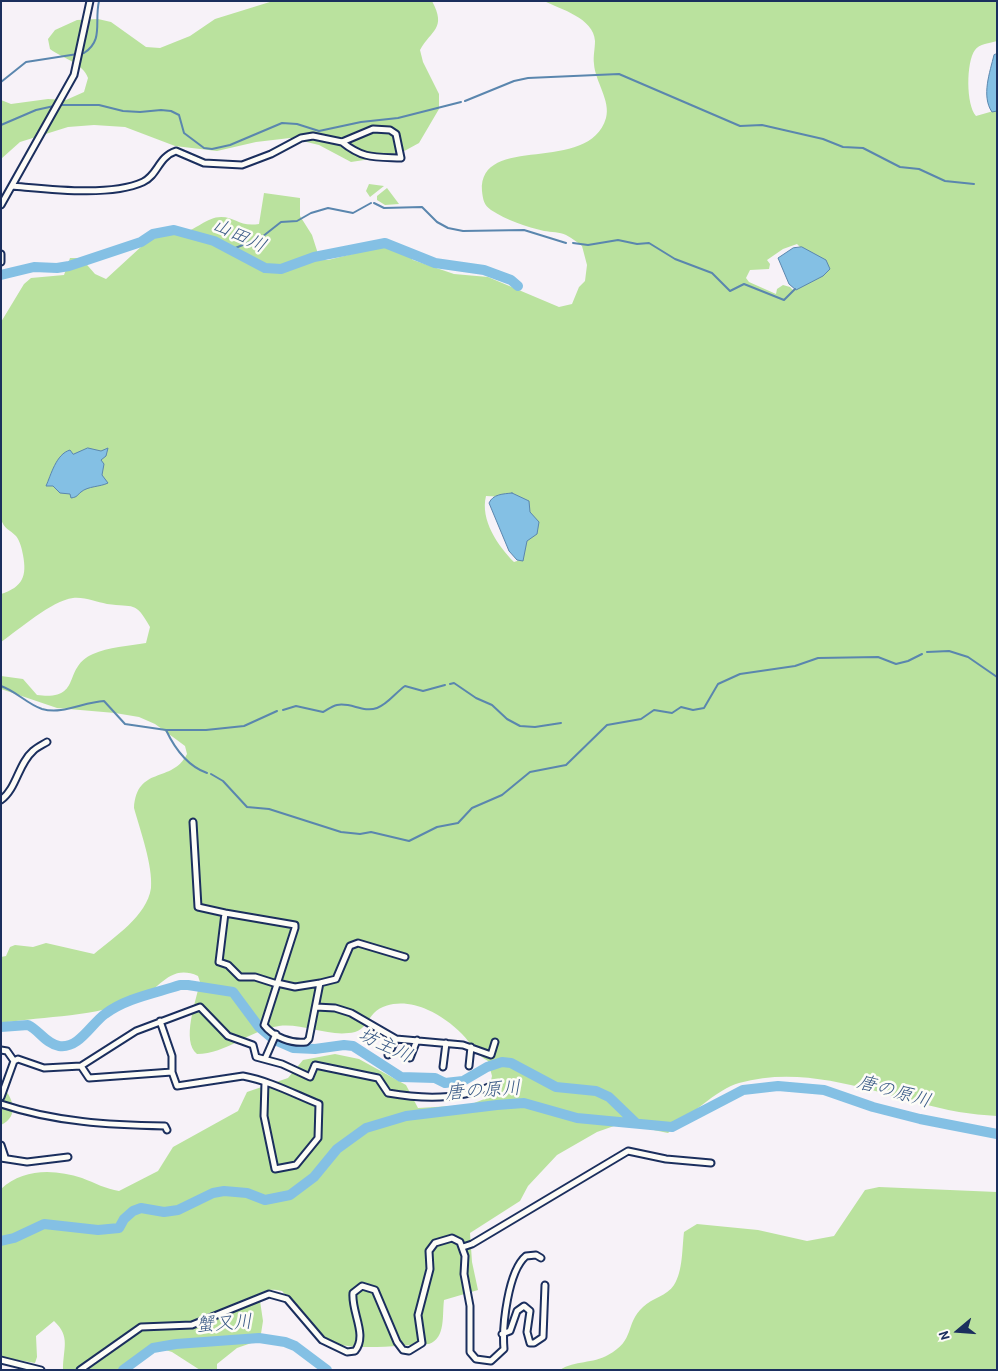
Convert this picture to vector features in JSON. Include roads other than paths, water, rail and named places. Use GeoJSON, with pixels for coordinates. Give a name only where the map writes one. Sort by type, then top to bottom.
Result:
{"type":"FeatureCollection","features":[{"type":"Feature","properties":{"kind":"street"},"geometry":{"type":"LineString","coordinates":[[1,205],[74,75],[90,1]]}},
{"type":"Feature","properties":{"kind":"street"},"geometry":{"type":"LineString","coordinates":[[12,186],[107,190],[142,182],[150,177],[163,157],[176,151],[204,163],[242,165],[271,154],[301,138],[312,136],[342,142],[355,153],[362,155],[401,158],[396,134],[390,130],[372,129],[342,142]]}},
{"type":"Feature","properties":{"kind":"street"},"geometry":{"type":"LineString","coordinates":[[1,254],[1,262]]}},
{"type":"Feature","properties":{"kind":"street"},"geometry":{"type":"LineString","coordinates":[[1,800],[9,794],[32,751],[47,742]]}},
{"type":"Feature","properties":{"kind":"street"},"geometry":{"type":"LineString","coordinates":[[193,822],[198,907],[295,925],[264,1025],[276,1034],[297,1044],[306,1042],[316,1007],[320,983]]}},
{"type":"Feature","properties":{"kind":"street"},"geometry":{"type":"LineString","coordinates":[[226,913],[219,962],[228,965],[240,977],[255,977],[295,987],[336,979],[350,946],[358,943],[405,957]]}},
{"type":"Feature","properties":{"kind":"street"},"geometry":{"type":"LineString","coordinates":[[1,1097],[14,1062],[18,1059],[44,1068],[82,1066],[136,1031],[200,1007],[222,1032],[253,1045],[256,1057],[310,1078],[315,1065],[318,1065],[378,1078],[388,1093],[404,1096],[459,1095],[477,1092],[493,1085]]}},
{"type":"Feature","properties":{"kind":"street"},"geometry":{"type":"LineString","coordinates":[[316,1007],[335,1008],[351,1013],[396,1039],[446,1043],[471,1048],[491,1055],[495,1042]]}},
{"type":"Feature","properties":{"kind":"street"},"geometry":{"type":"LineString","coordinates":[[160,1021],[172,1056],[172,1072],[176,1086],[243,1076],[265,1082],[319,1104],[318,1138],[296,1165],[275,1169],[264,1116],[265,1082]]}},
{"type":"Feature","properties":{"kind":"street"},"geometry":{"type":"LineString","coordinates":[[264,1059],[276,1034]]}},
{"type":"Feature","properties":{"kind":"street"},"geometry":{"type":"LineString","coordinates":[[388,1054],[396,1039]]}},
{"type":"Feature","properties":{"kind":"street"},"geometry":{"type":"LineString","coordinates":[[410,1058],[417,1040]]}},
{"type":"Feature","properties":{"kind":"street"},"geometry":{"type":"LineString","coordinates":[[443,1067],[446,1043]]}},
{"type":"Feature","properties":{"kind":"street"},"geometry":{"type":"LineString","coordinates":[[468,1066],[471,1048]]}},
{"type":"Feature","properties":{"kind":"street"},"geometry":{"type":"LineString","coordinates":[[1,1050],[7,1051],[14,1062]]}},
{"type":"Feature","properties":{"kind":"street"},"geometry":{"type":"LineString","coordinates":[[82,1066],[89,1078],[172,1072]]}},
{"type":"Feature","properties":{"kind":"street"},"geometry":{"type":"LineString","coordinates":[[1,1104],[44,1117],[63,1120],[165,1126],[168,1130]]}},
{"type":"Feature","properties":{"kind":"street"},"geometry":{"type":"LineString","coordinates":[[1,1145],[3,1146],[3,1158],[27,1162],[68,1157]]}},
{"type":"Feature","properties":{"kind":"street"},"geometry":{"type":"LineString","coordinates":[[80,1370],[142,1328],[192,1325],[269,1294],[287,1299],[322,1340],[347,1352],[355,1351],[360,1346],[360,1336],[352,1300],[353,1293],[362,1286],[375,1290],[396,1342],[403,1350],[409,1351],[422,1343],[418,1314],[430,1269],[430,1251],[436,1243],[443,1239],[452,1238],[463,1246],[472,1244],[628,1152],[666,1159],[711,1163]]}},
{"type":"Feature","properties":{"kind":"street"},"geometry":{"type":"LineString","coordinates":[[463,1246],[464,1274],[470,1306],[470,1352],[476,1359],[491,1361],[504,1349],[502,1334],[518,1264],[526,1256],[536,1255],[541,1258]]}},
{"type":"Feature","properties":{"kind":"street"},"geometry":{"type":"LineString","coordinates":[[502,1334],[510,1332],[517,1311],[524,1306],[530,1311],[528,1339],[530,1343],[534,1343],[543,1337],[545,1286]]}},
{"type":"Feature","properties":{"kind":"street"},"geometry":{"type":"LineString","coordinates":[[1,1360],[41,1370]]}},
{"type":"Feature","properties":{"kind":"water"},"geometry":{"type":"Polygon","coordinates":[[[997,54],[997,111],[992,112],[987,99],[987,84],[994,55],[997,54]]]}},
{"type":"Feature","properties":{"kind":"water"},"geometry":{"type":"Polygon","coordinates":[[[802,247],[826,260],[830,269],[823,276],[796,290],[789,284],[778,258],[793,248],[802,247]]]}},
{"type":"Feature","properties":{"kind":"water"},"geometry":{"type":"Polygon","coordinates":[[[88,448],[101,451],[108,448],[106,456],[101,460],[104,464],[102,475],[108,483],[87,489],[71,498],[70,494],[60,493],[53,486],[46,486],[55,465],[65,452],[70,450],[73,454],[88,448]]]}},
{"type":"Feature","properties":{"kind":"water"},"geometry":{"type":"Polygon","coordinates":[[[512,493],[529,501],[530,512],[539,522],[537,534],[527,541],[523,561],[517,560],[509,551],[489,503],[496,496],[512,493]]]}},
{"type":"Feature","properties":{"kind":"waterway"},"geometry":{"type":"LineString","coordinates":[[1,82],[26,62],[84,53],[90,48],[96,37],[99,1]]}},
{"type":"Feature","properties":{"kind":"waterway"},"geometry":{"type":"LineString","coordinates":[[465,101],[514,81],[528,78],[619,74],[740,126],[762,125],[823,139],[843,147],[863,148],[900,167],[919,169],[945,181],[974,184]]}},
{"type":"Feature","properties":{"kind":"waterway"},"geometry":{"type":"LineString","coordinates":[[59,105],[99,105],[123,111],[140,112],[171,111],[179,115],[184,133],[204,148],[212,149],[230,145],[282,123],[297,124],[319,131],[361,122],[398,118],[461,102]]}},
{"type":"Feature","properties":{"kind":"waterway"},"geometry":{"type":"LineString","coordinates":[[1,125],[36,110],[54,106]]}},
{"type":"Feature","properties":{"kind":"waterway"},"geometry":{"type":"LineString","coordinates":[[233,249],[262,237],[281,222],[297,221],[311,213],[328,208],[353,213],[371,203]]}},
{"type":"Feature","properties":{"kind":"waterway"},"geometry":{"type":"LineString","coordinates":[[374,203],[384,208],[422,207],[437,222],[448,228],[463,231],[524,230],[566,243]]}},
{"type":"Feature","properties":{"kind":"waterway","name":"山田川"},"geometry":{"type":"LineString","coordinates":[[1,275],[34,267],[57,268],[69,266],[141,242],[153,234],[174,230],[214,241],[265,268],[281,269],[314,257],[385,243],[435,263],[484,270],[511,280],[518,286]]}},
{"type":"Feature","properties":{"kind":"waterway"},"geometry":{"type":"LineString","coordinates":[[573,243],[588,245],[618,240],[637,244],[649,243],[675,259],[712,273],[730,291],[744,284],[784,300],[795,289]]}},
{"type":"Feature","properties":{"kind":"waterway"},"geometry":{"type":"LineString","coordinates":[[927,652],[949,651],[968,657],[997,677]]}},
{"type":"Feature","properties":{"kind":"waterway"},"geometry":{"type":"LineString","coordinates":[[211,774],[223,781],[247,807],[269,809],[341,832],[360,834],[371,832],[409,841],[437,827],[458,823],[472,808],[502,795],[530,772],[566,765],[607,725],[641,719],[654,710],[672,713],[681,707],[693,710],[704,708],[718,684],[740,674],[795,666],[818,658],[878,657],[896,664],[908,661],[922,654]]}},
{"type":"Feature","properties":{"kind":"waterway"},"geometry":{"type":"LineString","coordinates":[[450,684],[454,683],[476,698],[492,705],[507,719],[520,726],[535,727],[561,723]]}},
{"type":"Feature","properties":{"kind":"waterway"},"geometry":{"type":"LineString","coordinates":[[283,710],[296,706],[323,712],[333,706],[342,704],[372,709],[385,704],[405,686],[423,691],[445,685]]}},
{"type":"Feature","properties":{"kind":"waterway"},"geometry":{"type":"LineString","coordinates":[[1,686],[42,709],[58,710],[104,701],[125,724],[166,730],[182,756],[193,766],[207,773]]}},
{"type":"Feature","properties":{"kind":"waterway"},"geometry":{"type":"LineString","coordinates":[[166,730],[206,730],[244,726],[277,711]]}},
{"type":"Feature","properties":{"kind":"waterway","name":"坊主川"},"geometry":{"type":"LineString","coordinates":[[1,1027],[28,1025],[50,1043],[66,1046],[79,1040],[100,1018],[113,1008],[141,996],[180,985],[188,985],[233,992],[259,1027],[272,1038]]}},
{"type":"Feature","properties":{"kind":"waterway","name":"坊主川"},"geometry":{"type":"LineString","coordinates":[[277,1041],[293,1048],[315,1049],[344,1045],[353,1046],[401,1077],[435,1078],[445,1083],[463,1081],[487,1067],[502,1062],[511,1063],[556,1087],[596,1091],[609,1097],[636,1123]]}},
{"type":"Feature","properties":{"kind":"waterway","name":"唐の原川"},"geometry":{"type":"LineString","coordinates":[[1,1241],[14,1238],[44,1224],[98,1230],[119,1228],[124,1219],[133,1211],[141,1208],[164,1212],[178,1210],[213,1193],[224,1191],[247,1193],[265,1200],[290,1195],[314,1177],[337,1149],[366,1128],[406,1116],[497,1105],[524,1103],[577,1118],[672,1127],[743,1090],[778,1086],[824,1090],[873,1107],[920,1119],[997,1134]]}},
{"type":"Feature","properties":{"kind":"waterway","name":"蟹又川"},"geometry":{"type":"LineString","coordinates":[[123,1370],[153,1348],[176,1344],[259,1338],[285,1342],[295,1346],[327,1370]]}}]}
